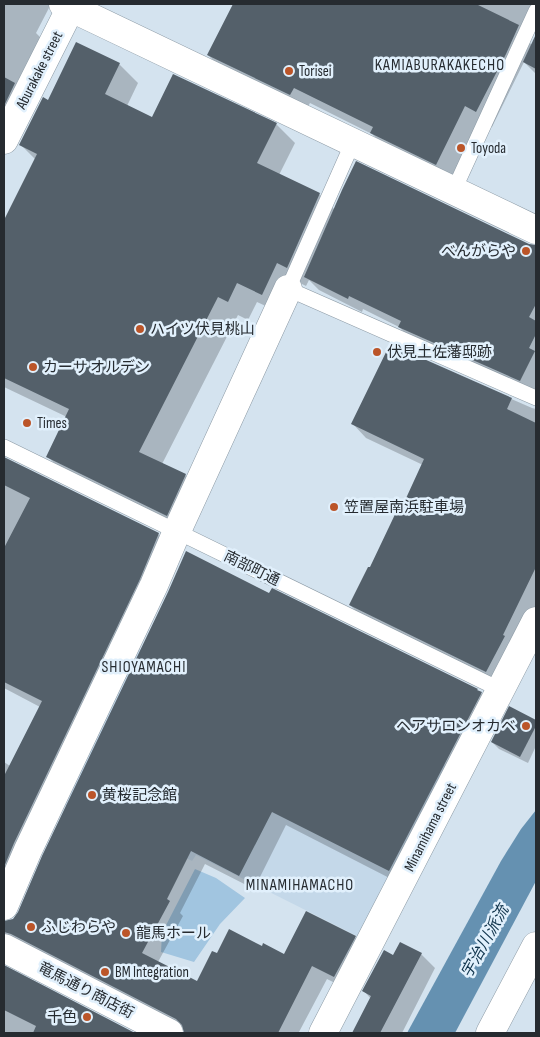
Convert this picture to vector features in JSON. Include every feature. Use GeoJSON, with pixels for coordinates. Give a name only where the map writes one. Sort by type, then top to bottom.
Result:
{"type":"FeatureCollection","features":[{"type":"Feature","properties":{"kind":"street","name":"Aburakake street"},"geometry":{"type":"LineString","coordinates":[[4,140],[67,6]]}},
{"type":"Feature","properties":{"kind":"street"},"geometry":{"type":"LineString","coordinates":[[67,6],[536,230]]}},
{"type":"Feature","properties":{"kind":"street"},"geometry":{"type":"LineString","coordinates":[[4,906],[28,850],[154,585],[288,289]]}},
{"type":"Feature","properties":{"kind":"street","name":"Minamihama street"},"geometry":{"type":"LineString","coordinates":[[323,1033],[536,621]]}},
{"type":"Feature","properties":{"kind":"street"},"geometry":{"type":"LineString","coordinates":[[490,1033],[536,946]]}},
{"type":"Feature","properties":{"kind":"street","name":"竜馬通り商店街"},"geometry":{"type":"LineString","coordinates":[[4,948],[169,1033]]}},
{"type":"Feature","properties":{"kind":"lane"},"geometry":{"type":"LineString","coordinates":[[454,190],[536,11]]}},
{"type":"Feature","properties":{"kind":"lane"},"geometry":{"type":"LineString","coordinates":[[354,142],[288,289],[536,398]]}},
{"type":"Feature","properties":{"kind":"lane","name":"南部町通"},"geometry":{"type":"LineString","coordinates":[[4,447],[501,690]]}},
{"type":"Feature","properties":{"kind":"shaded area"},"geometry":{"type":"Polygon","coordinates":[[[138,648],[270,715],[285,685],[447,766],[361,938],[196,855],[192,861],[158,844],[154,850],[60,803],[138,648]]]}},
{"type":"Feature","properties":{"kind":"shaded area"},"geometry":{"type":"Polygon","coordinates":[[[195,869],[216,878],[245,898],[220,924],[194,962],[161,952],[162,933],[195,869]]]}},
{"type":"Feature","properties":{"kind":"water","name":"宇治川派流"},"geometry":{"type":"Polygon","coordinates":[[[536,810],[536,881],[455,1033],[407,1033],[501,861],[521,829],[536,810]]]}},
{"type":"Feature","properties":{"kind":"building"},"geometry":{"type":"Polygon","coordinates":[[[233,4],[476,4],[519,25],[476,112],[465,106],[436,165],[370,133],[373,127],[294,88],[290,95],[207,55],[233,4]]]}},
{"type":"Feature","properties":{"kind":"building"},"geometry":{"type":"Polygon","coordinates":[[[536,34],[536,69],[523,62],[536,34]]]}},
{"type":"Feature","properties":{"kind":"building"},"geometry":{"type":"Polygon","coordinates":[[[76,42],[120,63],[105,94],[152,117],[173,74],[277,123],[257,163],[320,193],[287,268],[277,263],[262,295],[237,283],[228,302],[218,297],[139,452],[186,474],[167,516],[46,457],[69,409],[4,378],[4,220],[37,154],[19,145],[43,97],[48,100],[76,42]]]}},
{"type":"Feature","properties":{"kind":"building"},"geometry":{"type":"Polygon","coordinates":[[[4,77],[15,83],[4,106],[4,77]]]}},
{"type":"Feature","properties":{"kind":"building"},"geometry":{"type":"Polygon","coordinates":[[[356,161],[529,244],[536,245],[536,304],[529,317],[536,321],[536,334],[529,348],[535,351],[520,381],[398,327],[401,321],[349,296],[348,299],[304,277],[356,161]]]}},
{"type":"Feature","properties":{"kind":"building"},"geometry":{"type":"Polygon","coordinates":[[[390,344],[512,398],[507,409],[536,423],[536,567],[503,635],[505,636],[486,672],[349,605],[368,567],[370,567],[399,506],[402,507],[424,459],[351,424],[390,344]]]}},
{"type":"Feature","properties":{"kind":"building"},"geometry":{"type":"Polygon","coordinates":[[[4,457],[159,533],[140,579],[4,867],[4,776],[42,701],[4,682],[4,548],[30,498],[4,485],[4,457]]]}},
{"type":"Feature","properties":{"kind":"building"},"geometry":{"type":"Polygon","coordinates":[[[186,551],[269,593],[272,588],[482,692],[389,871],[272,812],[239,876],[191,851],[167,899],[170,901],[142,953],[197,981],[212,951],[217,953],[229,929],[262,946],[263,943],[284,954],[306,911],[356,936],[334,977],[312,966],[278,1033],[184,1033],[182,1025],[176,1019],[4,932],[4,921],[13,919],[18,912],[42,856],[186,551]]]}},
{"type":"Feature","properties":{"kind":"building"},"geometry":{"type":"Polygon","coordinates":[[[509,706],[536,720],[536,726],[520,757],[491,742],[509,706]]]}},
{"type":"Feature","properties":{"kind":"building"},"geometry":{"type":"Polygon","coordinates":[[[400,942],[422,953],[380,1033],[352,1033],[371,996],[362,991],[384,950],[393,955],[400,942]]]}},
{"type":"Feature","properties":{"kind":"building"},"geometry":{"type":"Polygon","coordinates":[[[4,965],[135,1033],[33,1033],[36,1026],[4,1010],[4,965]]]}},
{"type":"Feature","properties":{"kind":"place","name":"Torisei"},"geometry":{"type":"Point","coordinates":[289,71]}},
{"type":"Feature","properties":{"kind":"place","name":"Toyoda"},"geometry":{"type":"Point","coordinates":[461,148]}},
{"type":"Feature","properties":{"kind":"place","name":"べんがらや"},"geometry":{"type":"Point","coordinates":[526,251]}},
{"type":"Feature","properties":{"kind":"place","name":"ハイツ伏見桃山"},"geometry":{"type":"Point","coordinates":[140,329]}},
{"type":"Feature","properties":{"kind":"place","name":"伏見土佐藩邸跡"},"geometry":{"type":"Point","coordinates":[377,352]}},
{"type":"Feature","properties":{"kind":"place","name":"カーサ オルデン"},"geometry":{"type":"Point","coordinates":[33,367]}},
{"type":"Feature","properties":{"kind":"place","name":"Times"},"geometry":{"type":"Point","coordinates":[27,423]}},
{"type":"Feature","properties":{"kind":"place","name":"笠置屋南浜駐車場"},"geometry":{"type":"Point","coordinates":[334,507]}},
{"type":"Feature","properties":{"kind":"place","name":"ヘアサロンオカベ"},"geometry":{"type":"Point","coordinates":[526,726]}},
{"type":"Feature","properties":{"kind":"place","name":"黄桜記念館"},"geometry":{"type":"Point","coordinates":[92,795]}},
{"type":"Feature","properties":{"kind":"place","name":"ふじわらや"},"geometry":{"type":"Point","coordinates":[31,927]}},
{"type":"Feature","properties":{"kind":"place","name":"龍馬ホール"},"geometry":{"type":"Point","coordinates":[126,933]}},
{"type":"Feature","properties":{"kind":"place","name":"BM Integration"},"geometry":{"type":"Point","coordinates":[105,972]}},
{"type":"Feature","properties":{"kind":"place","name":"千色"},"geometry":{"type":"Point","coordinates":[87,1017]}},
{"type":"Feature","properties":{"kind":"district","name":"KAMIABURAKAKECHO"},"geometry":{"type":"Point","coordinates":[440,64]}},
{"type":"Feature","properties":{"kind":"district","name":"SHIOYAMACHI"},"geometry":{"type":"Point","coordinates":[144,666]}},
{"type":"Feature","properties":{"kind":"district","name":"MINAMIHAMACHO"},"geometry":{"type":"Point","coordinates":[300,884]}}]}
